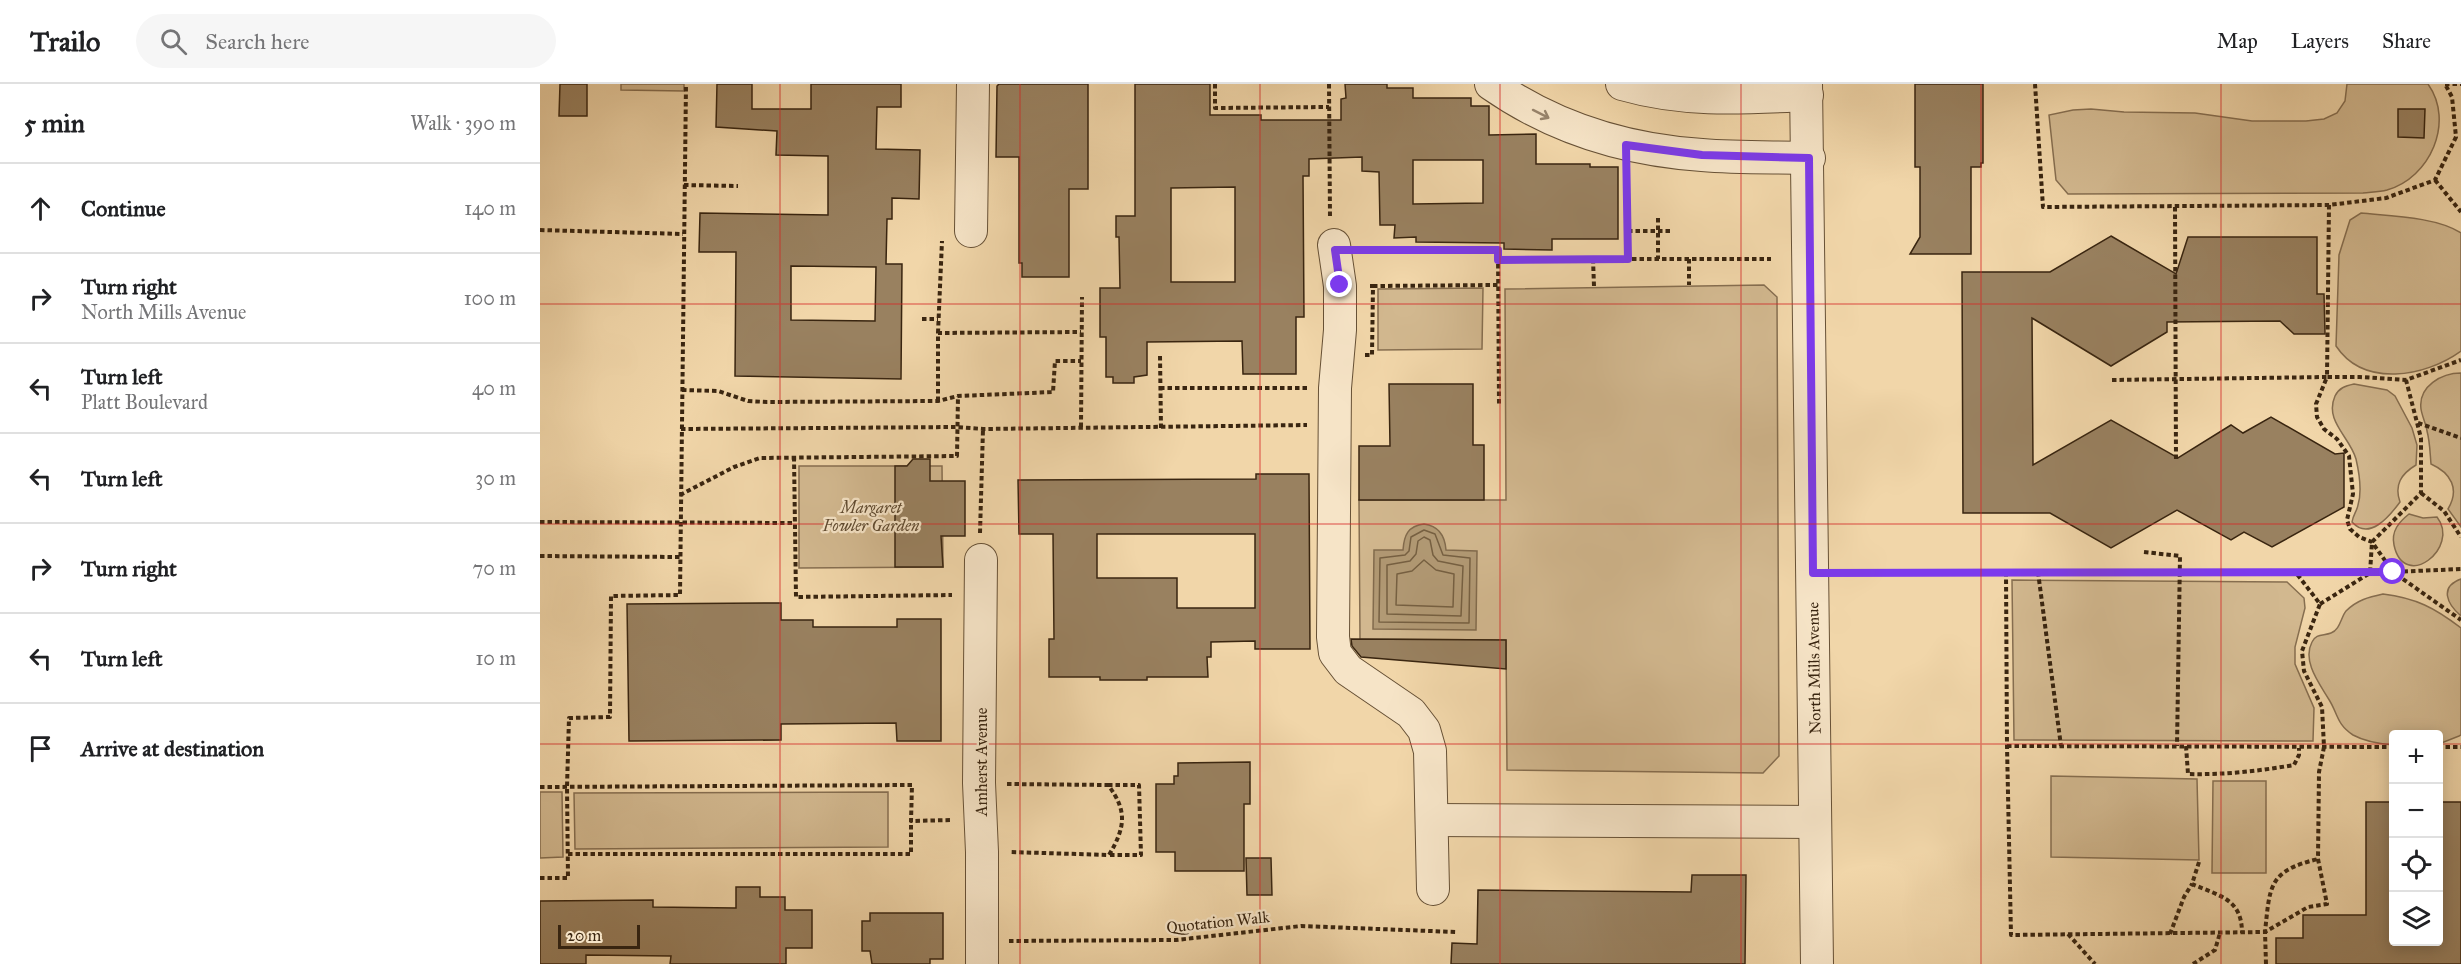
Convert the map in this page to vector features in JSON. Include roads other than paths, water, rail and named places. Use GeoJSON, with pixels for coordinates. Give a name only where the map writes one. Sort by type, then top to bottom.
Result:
{"type":"FeatureCollection","features":[{"type":"Feature","properties":{"kind":"street"},"geometry":{"type":"LineString","coordinates":[[971,231],[973,84]]}},
{"type":"Feature","properties":{"kind":"street"},"geometry":{"type":"LineString","coordinates":[[1491,84],[1543,116],[1579,131],[1626,145],[1702,155],[1809,158]]}},
{"type":"Feature","properties":{"kind":"street"},"geometry":{"type":"LineString","coordinates":[[1622,84],[1653,93],[1716,99],[1807,89]]}},
{"type":"Feature","properties":{"kind":"street","name":"North Mills Avenue"},"geometry":{"type":"LineString","coordinates":[[1807,89],[1816,964]]}},
{"type":"Feature","properties":{"kind":"street"},"geometry":{"type":"LineString","coordinates":[[1334,248],[1340,285],[1340,330],[1335,388],[1333,636],[1335,653],[1348,670],[1411,714],[1424,730],[1430,751],[1433,889]]}},
{"type":"Feature","properties":{"kind":"street","name":"Amherst Avenue"},"geometry":{"type":"LineString","coordinates":[[981,560],[979,783],[982,953]]}},
{"type":"Feature","properties":{"kind":"street"},"geometry":{"type":"LineString","coordinates":[[1433,820],[1815,822]]}},
{"type":"Feature","properties":{"kind":"water"},"geometry":{"type":"Polygon","coordinates":[[[1424,524],[1440,532],[1446,550],[1477,551],[1476,630],[1373,629],[1374,550],[1403,550],[1408,532],[1424,524]]]}},
{"type":"Feature","properties":{"kind":"park label","name":"Margaret Fowler Garden"},"geometry":{"type":"Point","coordinates":[871,516]}}]}
